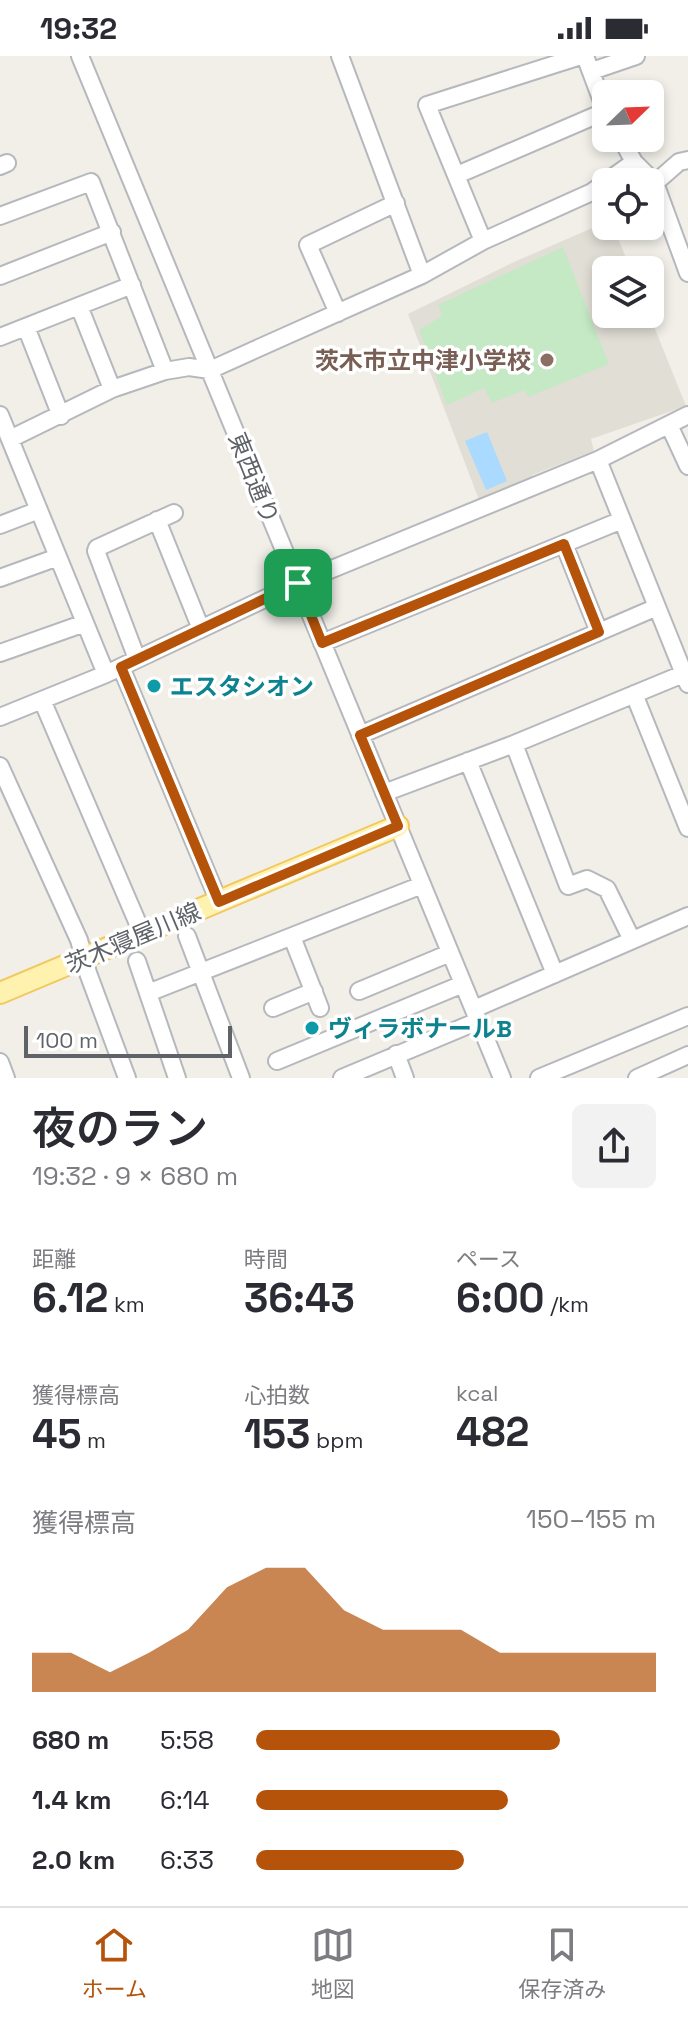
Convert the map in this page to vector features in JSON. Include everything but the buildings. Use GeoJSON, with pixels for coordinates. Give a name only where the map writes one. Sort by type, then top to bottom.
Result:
{"type":"FeatureCollection","features":[{"type":"Feature","properties":{"kind":"main road","name":"茨木寝屋川線"},"geometry":{"type":"LineString","coordinates":[[0,993],[398,826]]}},
{"type":"Feature","properties":{"kind":"street","name":"東西通り"},"geometry":{"type":"LineString","coordinates":[[80,56],[502,1078]]}},
{"type":"Feature","properties":{"kind":"street"},"geometry":{"type":"LineString","coordinates":[[340,56],[422,275]]}},
{"type":"Feature","properties":{"kind":"street"},"geometry":{"type":"LineString","coordinates":[[483,241],[427,105],[586,61],[636,56]]}},
{"type":"Feature","properties":{"kind":"street"},"geometry":{"type":"LineString","coordinates":[[586,61],[593,80]]}},
{"type":"Feature","properties":{"kind":"street"},"geometry":{"type":"LineString","coordinates":[[457,175],[592,118]]}},
{"type":"Feature","properties":{"kind":"street"},"geometry":{"type":"LineString","coordinates":[[629,152],[640,168]]}},
{"type":"Feature","properties":{"kind":"street"},"geometry":{"type":"LineString","coordinates":[[664,175],[679,162],[688,160]]}},
{"type":"Feature","properties":{"kind":"street"},"geometry":{"type":"LineString","coordinates":[[10,439],[112,389],[165,371],[189,367],[210,370],[422,275],[483,241],[592,192],[634,162]]}},
{"type":"Feature","properties":{"kind":"street"},"geometry":{"type":"LineString","coordinates":[[0,216],[91,182],[165,371]]}},
{"type":"Feature","properties":{"kind":"street"},"geometry":{"type":"LineString","coordinates":[[338,313],[308,245],[396,203]]}},
{"type":"Feature","properties":{"kind":"street"},"geometry":{"type":"LineString","coordinates":[[664,208],[688,273]]}},
{"type":"Feature","properties":{"kind":"street"},"geometry":{"type":"LineString","coordinates":[[0,276],[112,232]]}},
{"type":"Feature","properties":{"kind":"street"},"geometry":{"type":"LineString","coordinates":[[0,337],[132,285]]}},
{"type":"Feature","properties":{"kind":"street"},"geometry":{"type":"LineString","coordinates":[[79,306],[112,389]]}},
{"type":"Feature","properties":{"kind":"street"},"geometry":{"type":"LineString","coordinates":[[26,327],[61,416]]}},
{"type":"Feature","properties":{"kind":"street"},"geometry":{"type":"LineString","coordinates":[[0,415],[85,623],[114,670],[219,902]]}},
{"type":"Feature","properties":{"kind":"street"},"geometry":{"type":"LineString","coordinates":[[0,717],[114,670],[298,583],[598,460],[688,415]]}},
{"type":"Feature","properties":{"kind":"street"},"geometry":{"type":"LineString","coordinates":[[669,425],[688,466]]}},
{"type":"Feature","properties":{"kind":"street"},"geometry":{"type":"LineString","coordinates":[[384,793],[634,694],[686,677],[598,460]]}},
{"type":"Feature","properties":{"kind":"street"},"geometry":{"type":"LineString","coordinates":[[0,525],[39,510]]}},
{"type":"Feature","properties":{"kind":"street"},"geometry":{"type":"LineString","coordinates":[[137,659],[96,551],[174,513]]}},
{"type":"Feature","properties":{"kind":"street"},"geometry":{"type":"LineString","coordinates":[[157,520],[201,629]]}},
{"type":"Feature","properties":{"kind":"street"},"geometry":{"type":"LineString","coordinates":[[322,643],[622,520]]}},
{"type":"Feature","properties":{"kind":"street"},"geometry":{"type":"LineString","coordinates":[[564,544],[599,632]]}},
{"type":"Feature","properties":{"kind":"street"},"geometry":{"type":"LineString","coordinates":[[0,578],[58,557]]}},
{"type":"Feature","properties":{"kind":"street"},"geometry":{"type":"LineString","coordinates":[[360,735],[657,607]]}},
{"type":"Feature","properties":{"kind":"street"},"geometry":{"type":"LineString","coordinates":[[0,653],[85,623]]}},
{"type":"Feature","properties":{"kind":"street"},"geometry":{"type":"LineString","coordinates":[[634,694],[688,828]]}},
{"type":"Feature","properties":{"kind":"street"},"geometry":{"type":"LineString","coordinates":[[42,700],[142,933]]}},
{"type":"Feature","properties":{"kind":"street"},"geometry":{"type":"LineString","coordinates":[[514,744],[568,886],[587,879],[607,889],[632,940]]}},
{"type":"Feature","properties":{"kind":"street"},"geometry":{"type":"LineString","coordinates":[[468,761],[555,974]]}},
{"type":"Feature","properties":{"kind":"street"},"geometry":{"type":"LineString","coordinates":[[0,766],[79,940],[127,1078]]}},
{"type":"Feature","properties":{"kind":"street"},"geometry":{"type":"LineString","coordinates":[[0,812],[17,805]]}},
{"type":"Feature","properties":{"kind":"street"},"geometry":{"type":"LineString","coordinates":[[148,993],[422,885]]}},
{"type":"Feature","properties":{"kind":"street"},"geometry":{"type":"LineString","coordinates":[[342,1078],[555,974],[688,916]]}},
{"type":"Feature","properties":{"kind":"street"},"geometry":{"type":"LineString","coordinates":[[187,936],[241,1078]]}},
{"type":"Feature","properties":{"kind":"street"},"geometry":{"type":"LineString","coordinates":[[292,937],[320,1008]]}},
{"type":"Feature","properties":{"kind":"street"},"geometry":{"type":"LineString","coordinates":[[359,991],[450,953]]}},
{"type":"Feature","properties":{"kind":"street"},"geometry":{"type":"LineString","coordinates":[[137,961],[177,1078]]}},
{"type":"Feature","properties":{"kind":"street"},"geometry":{"type":"LineString","coordinates":[[277,1061],[463,984]]}},
{"type":"Feature","properties":{"kind":"street"},"geometry":{"type":"LineString","coordinates":[[273,1008],[314,991]]}},
{"type":"Feature","properties":{"kind":"street"},"geometry":{"type":"LineString","coordinates":[[539,1078],[688,1016]]}},
{"type":"Feature","properties":{"kind":"street"},"geometry":{"type":"LineString","coordinates":[[396,1054],[405,1078]]}},
{"type":"Feature","properties":{"kind":"street"},"geometry":{"type":"LineString","coordinates":[[637,1078],[688,1055]]}},
{"type":"Feature","properties":{"kind":"street"},"geometry":{"type":"LineString","coordinates":[[0,1062],[6,1078]]}},
{"type":"Feature","properties":{"kind":"shaded area","name":"茨木市立中津小学校"},"geometry":{"type":"Polygon","coordinates":[[[592,228],[592,240],[619,240],[625,256],[592,256],[592,328],[655,328],[686,406],[591,439],[594,451],[532,475],[534,483],[481,505],[408,314],[592,228]]]}},
{"type":"Feature","properties":{"kind":"green space"},"geometry":{"type":"Polygon","coordinates":[[[563,247],[592,321],[592,328],[595,328],[609,364],[528,397],[524,390],[492,403],[484,388],[447,405],[419,330],[442,316],[438,305],[563,247]]]}},
{"type":"Feature","properties":{"kind":"water"},"geometry":{"type":"Polygon","coordinates":[[[487,432],[507,481],[486,490],[465,441],[487,432]]]}},
{"type":"Feature","properties":{"kind":"place","name":"茨木市立中津小学校"},"geometry":{"type":"Point","coordinates":[547,360]}},
{"type":"Feature","properties":{"kind":"place","name":"エスタシオン"},"geometry":{"type":"Point","coordinates":[154,686]}},
{"type":"Feature","properties":{"kind":"place","name":"ヴィラボナールB"},"geometry":{"type":"Point","coordinates":[312,1028]}},
{"type":"Feature","properties":{"kind":"route"},"geometry":{"type":"LineString","coordinates":[[564,544],[599,632],[360,735],[398,826],[219,902],[121,667],[298,583],[322,643],[564,544]]}}]}
